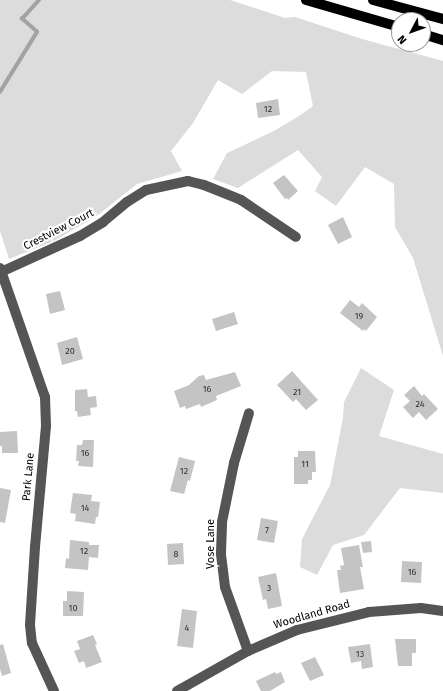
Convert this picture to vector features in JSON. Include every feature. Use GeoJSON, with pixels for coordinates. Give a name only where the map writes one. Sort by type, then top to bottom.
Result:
{"type":"FeatureCollection","features":[{"type":"Feature","properties":{"kind":"main road"},"geometry":{"type":"LineString","coordinates":[[306,0],[391,25]]}},
{"type":"Feature","properties":{"kind":"main road"},"geometry":{"type":"LineString","coordinates":[[373,0],[443,19]]}},
{"type":"Feature","properties":{"kind":"main road"},"geometry":{"type":"LineString","coordinates":[[431,36],[443,40]]}},
{"type":"Feature","properties":{"kind":"street","name":"Crestview Court"},"geometry":{"type":"LineString","coordinates":[[1,270],[80,236],[103,222],[126,202],[146,190],[188,181],[204,185],[242,200],[296,237]]}},
{"type":"Feature","properties":{"kind":"street","name":"Park Lane"},"geometry":{"type":"LineString","coordinates":[[1,270],[45,397],[46,426],[35,547],[30,625],[32,643],[54,691]]}},
{"type":"Feature","properties":{"kind":"street","name":"Vose Lane"},"geometry":{"type":"LineString","coordinates":[[248,651],[225,587],[221,553],[222,522],[234,463],[249,413]]}},
{"type":"Feature","properties":{"kind":"street","name":"Woodland Road"},"geometry":{"type":"LineString","coordinates":[[177,691],[248,651],[297,630],[363,614],[421,608],[443,611]]}},
{"type":"Feature","properties":{"kind":"shaded area"},"geometry":{"type":"Polygon","coordinates":[[[0,0],[230,0],[285,18],[295,17],[391,47],[391,52],[410,52],[443,61],[443,356],[413,258],[395,227],[394,184],[365,167],[336,206],[315,191],[322,177],[298,150],[238,188],[213,179],[227,153],[274,131],[313,106],[306,72],[272,71],[242,94],[218,80],[193,123],[171,151],[182,171],[137,184],[98,215],[54,241],[9,259],[0,231],[0,0]]]}},
{"type":"Feature","properties":{"kind":"shaded area"},"geometry":{"type":"Polygon","coordinates":[[[361,368],[394,390],[379,436],[443,454],[443,493],[400,488],[364,535],[333,545],[317,575],[300,567],[302,539],[330,485],[343,418],[344,402],[361,368]]]}},
{"type":"Feature","properties":{"kind":"building"},"geometry":{"type":"Polygon","coordinates":[[[278,99],[280,115],[258,118],[256,103],[278,99]]]}},
{"type":"Feature","properties":{"kind":"building"},"geometry":{"type":"Polygon","coordinates":[[[284,175],[298,191],[288,200],[287,198],[285,199],[273,183],[284,175]]]}},
{"type":"Feature","properties":{"kind":"building"},"geometry":{"type":"Polygon","coordinates":[[[343,217],[352,237],[338,244],[328,225],[343,217]]]}},
{"type":"Feature","properties":{"kind":"building"},"geometry":{"type":"Polygon","coordinates":[[[60,291],[65,310],[50,314],[46,294],[60,291]]]}},
{"type":"Feature","properties":{"kind":"building"},"geometry":{"type":"Polygon","coordinates":[[[350,300],[359,307],[362,303],[377,317],[366,331],[364,329],[363,331],[340,313],[350,300]]]}},
{"type":"Feature","properties":{"kind":"building"},"geometry":{"type":"Polygon","coordinates":[[[234,312],[238,324],[216,331],[212,319],[234,312]]]}},
{"type":"Feature","properties":{"kind":"building"},"geometry":{"type":"Polygon","coordinates":[[[77,337],[83,359],[62,365],[57,343],[77,337]]]}},
{"type":"Feature","properties":{"kind":"building"},"geometry":{"type":"Polygon","coordinates":[[[292,371],[318,400],[306,410],[296,399],[293,402],[277,385],[292,371]]]}},
{"type":"Feature","properties":{"kind":"building"},"geometry":{"type":"Polygon","coordinates":[[[235,372],[241,386],[216,396],[217,400],[201,407],[200,404],[186,409],[185,406],[180,408],[174,391],[189,385],[199,376],[204,375],[206,380],[235,372]]]}},
{"type":"Feature","properties":{"kind":"building"},"geometry":{"type":"Polygon","coordinates":[[[414,386],[422,396],[424,394],[438,409],[426,420],[419,412],[413,418],[403,407],[410,401],[404,395],[414,386]]]}},
{"type":"Feature","properties":{"kind":"building"},"geometry":{"type":"Polygon","coordinates":[[[87,389],[88,397],[96,396],[97,407],[90,408],[91,415],[78,417],[77,411],[75,411],[75,390],[87,389]]]}},
{"type":"Feature","properties":{"kind":"building"},"geometry":{"type":"Polygon","coordinates":[[[17,431],[18,453],[2,453],[2,446],[0,446],[0,432],[17,431]]]}},
{"type":"Feature","properties":{"kind":"building"},"geometry":{"type":"Polygon","coordinates":[[[83,440],[94,440],[93,467],[78,466],[79,461],[76,461],[77,445],[82,445],[83,440]]]}},
{"type":"Feature","properties":{"kind":"building"},"geometry":{"type":"Polygon","coordinates":[[[298,451],[315,451],[316,472],[312,472],[312,480],[308,480],[308,484],[294,484],[294,457],[298,457],[298,451]]]}},
{"type":"Feature","properties":{"kind":"building"},"geometry":{"type":"Polygon","coordinates":[[[179,457],[195,461],[190,481],[188,480],[184,494],[170,491],[179,457]]]}},
{"type":"Feature","properties":{"kind":"building"},"geometry":{"type":"Polygon","coordinates":[[[0,488],[11,490],[5,523],[0,522],[0,488]]]}},
{"type":"Feature","properties":{"kind":"building"},"geometry":{"type":"Polygon","coordinates":[[[73,493],[92,495],[91,501],[100,502],[98,517],[96,517],[95,524],[75,521],[76,514],[70,513],[73,493]]]}},
{"type":"Feature","properties":{"kind":"building"},"geometry":{"type":"Polygon","coordinates":[[[261,518],[278,521],[274,543],[257,540],[261,518]]]}},
{"type":"Feature","properties":{"kind":"building"},"geometry":{"type":"Polygon","coordinates":[[[70,540],[89,542],[89,545],[99,545],[98,558],[89,557],[88,570],[65,568],[66,558],[69,559],[70,540]]]}},
{"type":"Feature","properties":{"kind":"building"},"geometry":{"type":"Polygon","coordinates":[[[371,541],[372,552],[363,553],[361,542],[371,541]]]}},
{"type":"Feature","properties":{"kind":"building"},"geometry":{"type":"Polygon","coordinates":[[[183,543],[184,564],[168,565],[167,544],[183,543]]]}},
{"type":"Feature","properties":{"kind":"building"},"geometry":{"type":"Polygon","coordinates":[[[359,545],[363,567],[360,567],[364,589],[340,593],[337,570],[341,570],[340,566],[344,565],[341,548],[359,545]]]}},
{"type":"Feature","properties":{"kind":"building"},"geometry":{"type":"Polygon","coordinates":[[[402,561],[422,562],[421,583],[401,582],[402,561]]]}},
{"type":"Feature","properties":{"kind":"building"},"geometry":{"type":"Polygon","coordinates":[[[276,573],[282,606],[268,609],[266,599],[263,600],[258,577],[276,573]]]}},
{"type":"Feature","properties":{"kind":"building"},"geometry":{"type":"Polygon","coordinates":[[[67,591],[84,592],[83,616],[63,616],[63,601],[67,601],[67,591]]]}},
{"type":"Feature","properties":{"kind":"building"},"geometry":{"type":"Polygon","coordinates":[[[182,609],[197,611],[193,648],[177,646],[182,609]]]}},
{"type":"Feature","properties":{"kind":"building"},"geometry":{"type":"Polygon","coordinates":[[[93,635],[97,644],[95,645],[102,662],[86,668],[84,661],[79,663],[74,651],[80,649],[77,641],[93,635]]]}},
{"type":"Feature","properties":{"kind":"building"},"geometry":{"type":"Polygon","coordinates":[[[395,639],[416,639],[416,653],[412,653],[412,666],[398,666],[395,639]]]}},
{"type":"Feature","properties":{"kind":"building"},"geometry":{"type":"Polygon","coordinates":[[[3,644],[11,673],[2,676],[0,669],[0,645],[3,644]]]}},
{"type":"Feature","properties":{"kind":"building"},"geometry":{"type":"Polygon","coordinates":[[[370,644],[373,667],[362,669],[361,661],[351,663],[348,647],[370,644]]]}},
{"type":"Feature","properties":{"kind":"building"},"geometry":{"type":"Polygon","coordinates":[[[315,657],[324,675],[310,681],[301,663],[315,657]]]}},
{"type":"Feature","properties":{"kind":"building"},"geometry":{"type":"Polygon","coordinates":[[[275,672],[276,674],[281,672],[285,682],[270,691],[261,691],[256,681],[275,672]]]}},
{"type":"Feature","properties":{"kind":"waterway"},"geometry":{"type":"LineString","coordinates":[[0,92],[37,32],[22,19],[39,0]]}}]}
